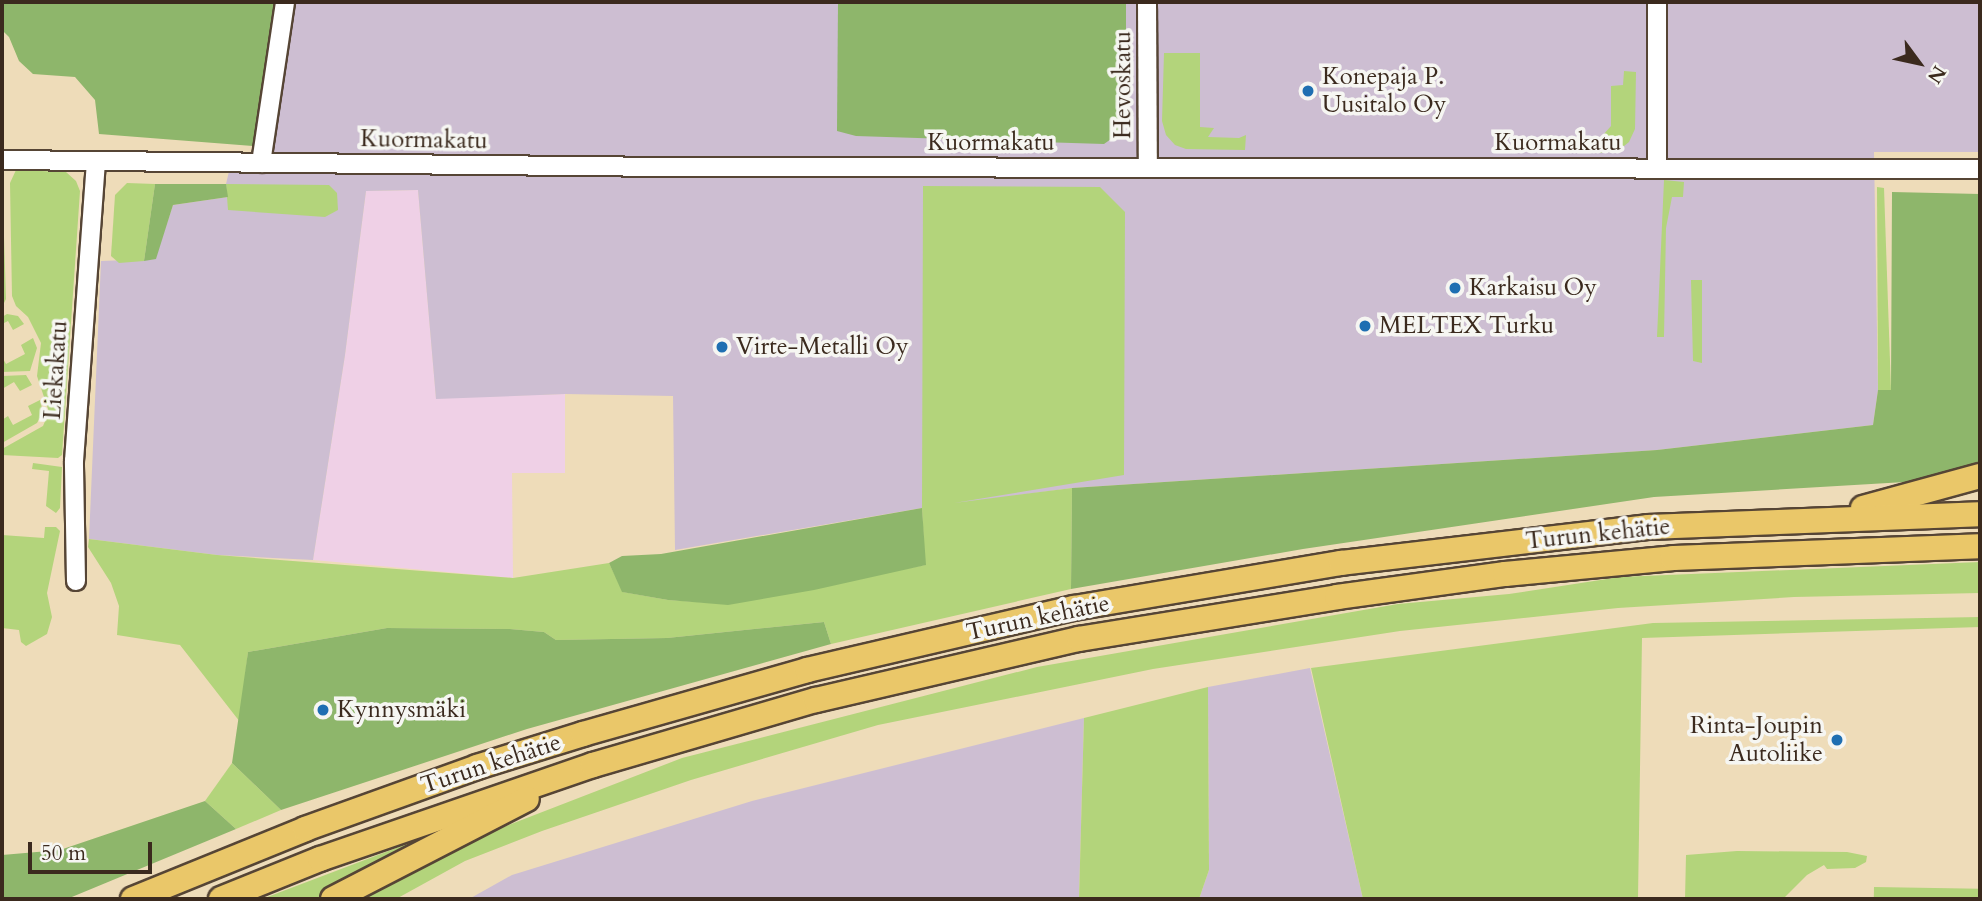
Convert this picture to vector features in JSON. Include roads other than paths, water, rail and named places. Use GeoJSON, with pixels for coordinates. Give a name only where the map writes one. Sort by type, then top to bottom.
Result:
{"type":"FeatureCollection","features":[{"type":"Feature","properties":{"kind":"highway"},"geometry":{"type":"LineString","coordinates":[[1825,518],[1980,476]]}},
{"type":"Feature","properties":{"kind":"highway","name":"Turun kehätie"},"geometry":{"type":"LineString","coordinates":[[132,899],[305,829],[477,767],[583,734],[807,670],[1061,611],[1341,564],[1648,527],[1980,514]]}},
{"type":"Feature","properties":{"kind":"highway","name":"Turun kehätie"},"geometry":{"type":"LineString","coordinates":[[221,899],[320,859],[593,765],[816,700],[1079,639],[1337,597],[1505,574],[1673,558],[1980,546]]}},
{"type":"Feature","properties":{"kind":"highway"},"geometry":{"type":"LineString","coordinates":[[333,899],[593,765]]}},
{"type":"Feature","properties":{"kind":"street"},"geometry":{"type":"LineString","coordinates":[[261,163],[285,2]]}},
{"type":"Feature","properties":{"kind":"street","name":"Hevoskatu"},"geometry":{"type":"LineString","coordinates":[[1147,2],[1148,167]]}},
{"type":"Feature","properties":{"kind":"street"},"geometry":{"type":"LineString","coordinates":[[1657,2],[1657,168]]}},
{"type":"Feature","properties":{"kind":"street","name":"Kuormakatu"},"geometry":{"type":"LineString","coordinates":[[2,160],[1980,169]]}},
{"type":"Feature","properties":{"kind":"street","name":"Liekakatu"},"geometry":{"type":"LineString","coordinates":[[76,581],[74,461],[96,162]]}},
{"type":"Feature","properties":{"kind":"place","name":"Konepaja P. Uusitalo Oy"},"geometry":{"type":"Point","coordinates":[1308,91]}},
{"type":"Feature","properties":{"kind":"place","name":"Karkaisu Oy"},"geometry":{"type":"Point","coordinates":[1455,288]}},
{"type":"Feature","properties":{"kind":"place","name":"MELTEX Turku"},"geometry":{"type":"Point","coordinates":[1365,326]}},
{"type":"Feature","properties":{"kind":"place","name":"Virte-Metalli Oy"},"geometry":{"type":"Point","coordinates":[722,347]}},
{"type":"Feature","properties":{"kind":"place","name":"Kynnysmäki"},"geometry":{"type":"Point","coordinates":[323,710]}},
{"type":"Feature","properties":{"kind":"place","name":"Rinta-Joupin Autoliike"},"geometry":{"type":"Point","coordinates":[1837,740]}}]}
